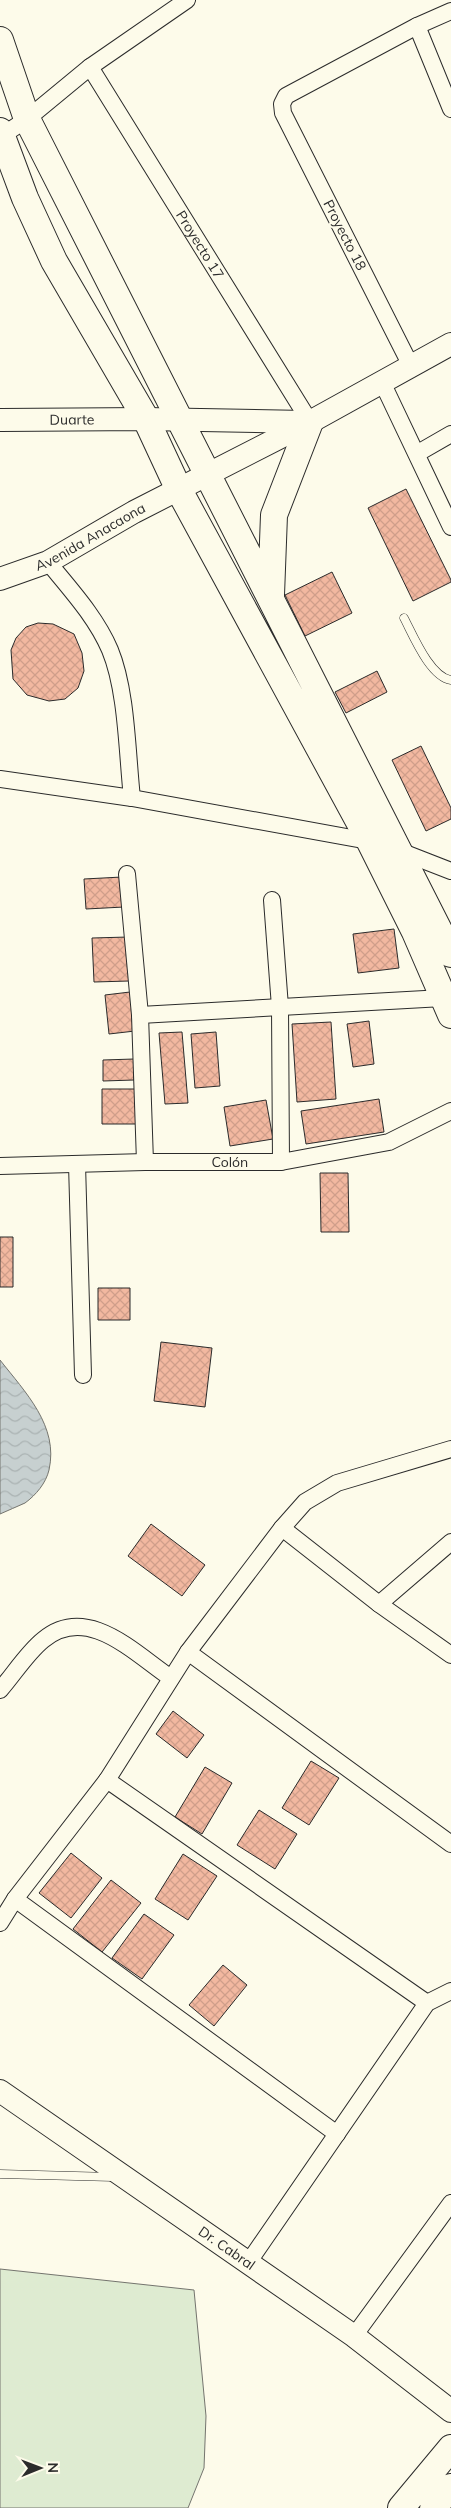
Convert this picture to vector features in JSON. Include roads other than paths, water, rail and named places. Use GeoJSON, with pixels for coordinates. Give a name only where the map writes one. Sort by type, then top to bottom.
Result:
{"type":"FeatureCollection","features":[{"type":"Feature","properties":{"kind":"main road"},"geometry":{"type":"LineString","coordinates":[[0,40],[26,119],[209,474],[451,954]]}},
{"type":"Feature","properties":{"kind":"main road"},"geometry":{"type":"LineString","coordinates":[[0,135],[25,198],[54,261],[146,419],[179,490],[369,840],[415,932],[447,1006]]}},
{"type":"Feature","properties":{"kind":"main road"},"geometry":{"type":"LineString","coordinates":[[77,300],[111,283]]}},
{"type":"Feature","properties":{"kind":"main road","name":"Avenida Anacaona"},"geometry":{"type":"LineString","coordinates":[[0,578],[48,562],[134,512],[310,422],[451,344]]}},
{"type":"Feature","properties":{"kind":"main road","name":"Duarte"},"geometry":{"type":"LineString","coordinates":[[0,420],[146,419],[310,422]]}},
{"type":"Feature","properties":{"kind":"main road"},"geometry":{"type":"LineString","coordinates":[[271,598],[274,515],[310,422]]}},
{"type":"Feature","properties":{"kind":"main road","name":"Dr. Cabral"},"geometry":{"type":"LineString","coordinates":[[0,2091],[354,2336],[451,2411]]}},
{"type":"Feature","properties":{"kind":"main road"},"geometry":{"type":"LineString","coordinates":[[401,2508],[451,2448]]}},
{"type":"Feature","properties":{"kind":"main road"},"geometry":{"type":"LineString","coordinates":[[433,2508],[451,2487]]}},
{"type":"Feature","properties":{"kind":"street"},"geometry":{"type":"LineString","coordinates":[[0,135],[26,119],[90,67],[187,0]]}},
{"type":"Feature","properties":{"kind":"street"},"geometry":{"type":"LineString","coordinates":[[451,11],[417,26],[451,109]]}},
{"type":"Feature","properties":{"kind":"street","name":"Proyecto 18"},"geometry":{"type":"LineString","coordinates":[[411,366],[283,113],[282,104],[286,96],[417,26]]}},
{"type":"Feature","properties":{"kind":"street","name":"Proyecto 17"},"geometry":{"type":"LineString","coordinates":[[90,67],[310,422]]}},
{"type":"Feature","properties":{"kind":"street"},"geometry":{"type":"LineString","coordinates":[[382,382],[418,453],[451,527]]}},
{"type":"Feature","properties":{"kind":"street"},"geometry":{"type":"LineString","coordinates":[[418,453],[451,434]]}},
{"type":"Feature","properties":{"kind":"street"},"geometry":{"type":"LineString","coordinates":[[48,562],[94,620],[110,650],[120,686],[132,798]]}},
{"type":"Feature","properties":{"kind":"street"},"geometry":{"type":"LineString","coordinates":[[0,779],[132,798],[369,840],[451,870]]}},
{"type":"Feature","properties":{"kind":"street"},"geometry":{"type":"LineString","coordinates":[[127,874],[140,1015],[145,1162]]}},
{"type":"Feature","properties":{"kind":"street"},"geometry":{"type":"LineString","coordinates":[[272,900],[280,1007],[281,1162]]}},
{"type":"Feature","properties":{"kind":"street"},"geometry":{"type":"LineString","coordinates":[[140,1015],[280,1007],[447,1006]]}},
{"type":"Feature","properties":{"kind":"street","name":"Colón"},"geometry":{"type":"LineString","coordinates":[[0,1166],[145,1162],[281,1162],[389,1142],[451,1111]]}},
{"type":"Feature","properties":{"kind":"street"},"geometry":{"type":"LineString","coordinates":[[76,1164],[83,1375]]}},
{"type":"Feature","properties":{"kind":"street"},"geometry":{"type":"LineString","coordinates":[[2,1917],[107,1780],[188,1652],[282,1528],[305,1502],[337,1483],[451,1450]]}},
{"type":"Feature","properties":{"kind":"street"},"geometry":{"type":"LineString","coordinates":[[282,1528],[378,1604],[451,1655]]}},
{"type":"Feature","properties":{"kind":"street"},"geometry":{"type":"LineString","coordinates":[[378,1604],[451,1542]]}},
{"type":"Feature","properties":{"kind":"street"},"geometry":{"type":"LineString","coordinates":[[0,1690],[42,1640],[57,1631],[71,1626],[87,1626],[101,1630],[171,1678]]}},
{"type":"Feature","properties":{"kind":"street"},"geometry":{"type":"LineString","coordinates":[[188,1652],[451,1844]]}},
{"type":"Feature","properties":{"kind":"street"},"geometry":{"type":"LineString","coordinates":[[107,1780],[427,2003]]}},
{"type":"Feature","properties":{"kind":"street"},"geometry":{"type":"LineString","coordinates":[[15,1899],[336,2134]]}},
{"type":"Feature","properties":{"kind":"street"},"geometry":{"type":"LineString","coordinates":[[248,2263],[427,2003],[451,1990]]}},
{"type":"Feature","properties":{"kind":"street"},"geometry":{"type":"LineString","coordinates":[[354,2336],[451,2203]]}},
{"type":"Feature","properties":{"kind":"lane"},"geometry":{"type":"LineString","coordinates":[[404,618],[427,662],[445,680],[451,680]]}},
{"type":"Feature","properties":{"kind":"lane"},"geometry":{"type":"LineString","coordinates":[[0,2174],[125,2178]]}},
{"type":"Feature","properties":{"kind":"water"},"geometry":{"type":"Polygon","coordinates":[[[0,1360],[38,1410],[49,1439],[51,1454],[48,1475],[37,1492],[25,1503],[0,1514],[0,1360]]]}}]}
